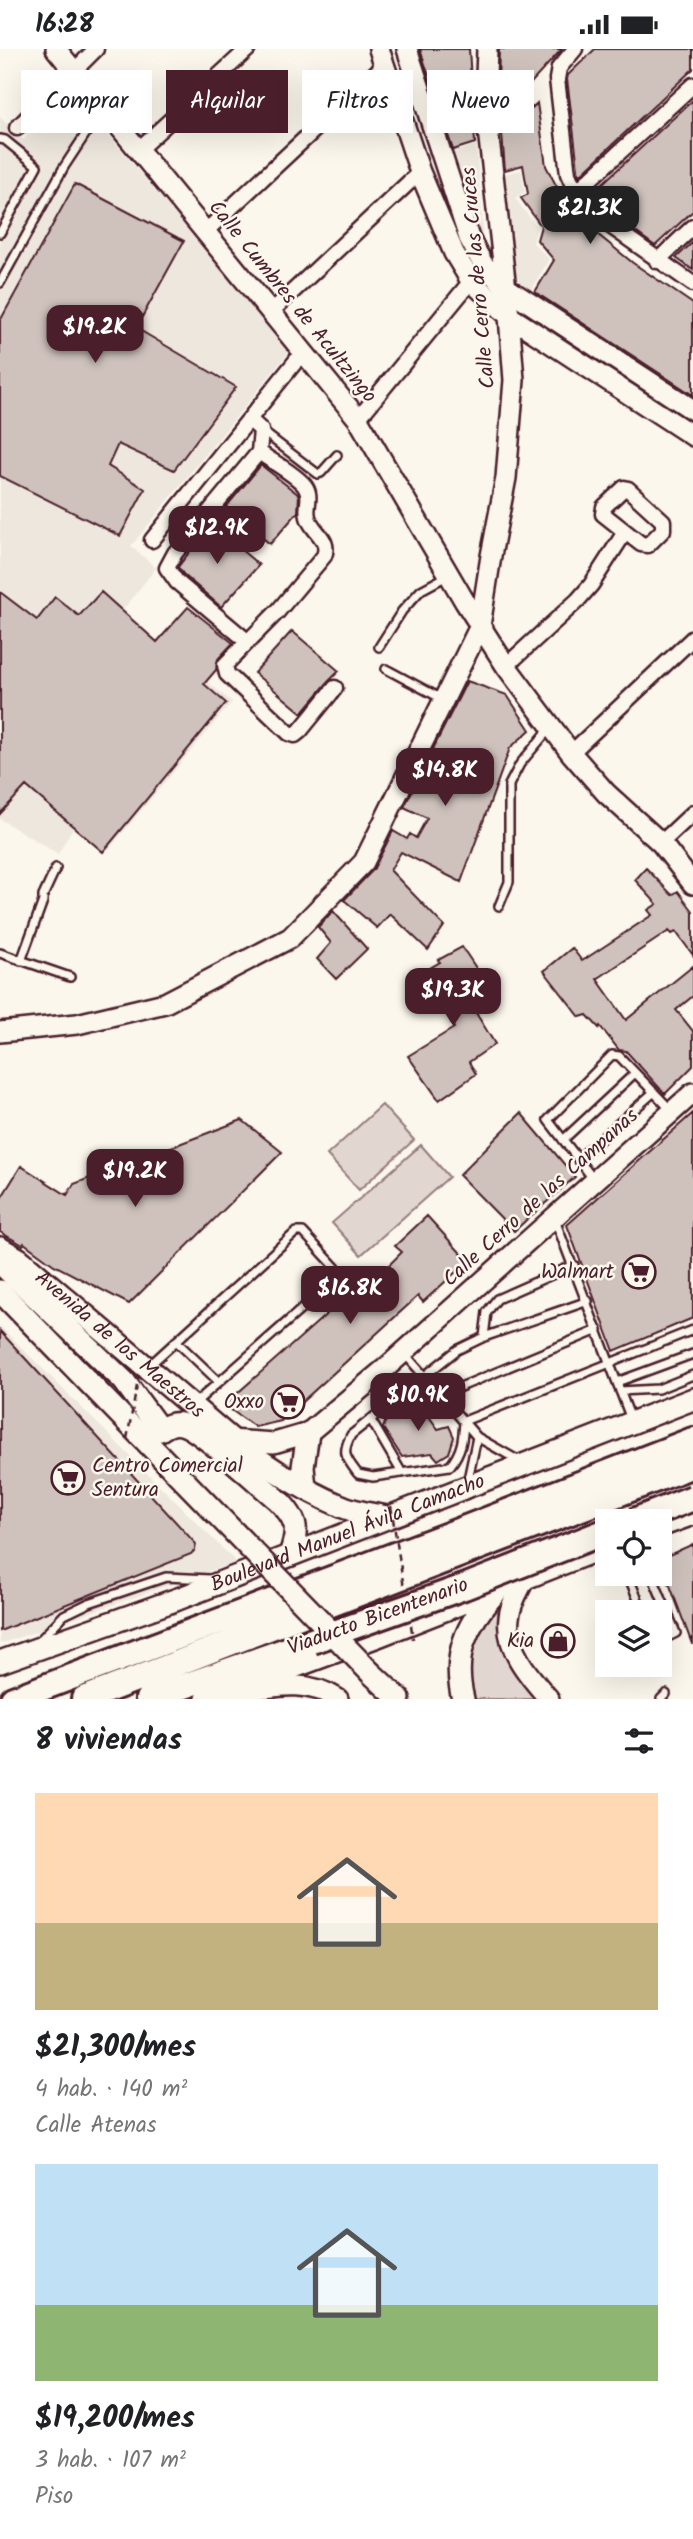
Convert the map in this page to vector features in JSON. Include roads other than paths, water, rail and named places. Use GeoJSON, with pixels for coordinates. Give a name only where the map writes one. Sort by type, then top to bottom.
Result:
{"type":"FeatureCollection","features":[{"type":"Feature","properties":{"kind":"highway","name":"Boulevard Manuel Ávila Camacho"},"geometry":{"type":"LineString","coordinates":[[13,1699],[693,1440]]}},
{"type":"Feature","properties":{"kind":"highway"},"geometry":{"type":"LineString","coordinates":[[84,1699],[693,1465]]}},
{"type":"Feature","properties":{"kind":"highway"},"geometry":{"type":"LineString","coordinates":[[617,1495],[693,1500]]}},
{"type":"Feature","properties":{"kind":"highway"},"geometry":{"type":"LineString","coordinates":[[668,1509],[693,1500]]}},
{"type":"Feature","properties":{"kind":"highway","name":"Viaducto Bicentenario"},"geometry":{"type":"LineString","coordinates":[[148,1699],[464,1587],[595,1536]]}},
{"type":"Feature","properties":{"kind":"main road","name":"Avenida de los Maestros"},"geometry":{"type":"LineString","coordinates":[[0,1248],[19,1259],[148,1374],[193,1406],[233,1441],[288,1479],[341,1507],[388,1511]]}},
{"type":"Feature","properties":{"kind":"main road"},"geometry":{"type":"LineString","coordinates":[[0,1263],[124,1381],[160,1430]]}},
{"type":"Feature","properties":{"kind":"main road","name":"Avenida de los Maestros"},"geometry":{"type":"LineString","coordinates":[[0,1291],[399,1699]]}},
{"type":"Feature","properties":{"kind":"main road"},"geometry":{"type":"LineString","coordinates":[[148,1374],[160,1430],[160,1454]]}},
{"type":"Feature","properties":{"kind":"main road","name":"Boulevard Manuel Ávila Camacho"},"geometry":{"type":"LineString","coordinates":[[0,1662],[225,1581],[388,1511],[467,1486],[693,1399]]}},
{"type":"Feature","properties":{"kind":"main road"},"geometry":{"type":"LineString","coordinates":[[160,1430],[172,1423],[186,1425],[289,1511],[296,1525],[296,1538],[290,1555]]}},
{"type":"Feature","properties":{"kind":"main road"},"geometry":{"type":"LineString","coordinates":[[305,1488],[303,1467],[308,1433]]}},
{"type":"Feature","properties":{"kind":"main road"},"geometry":{"type":"LineString","coordinates":[[672,1522],[693,1514]]}},
{"type":"Feature","properties":{"kind":"main road"},"geometry":{"type":"LineString","coordinates":[[214,1696],[595,1551]]}},
{"type":"Feature","properties":{"kind":"main road"},"geometry":{"type":"LineString","coordinates":[[463,1699],[459,1675],[461,1651],[468,1629],[477,1613],[500,1589]]}},
{"type":"Feature","properties":{"kind":"street","name":"Calle Cumbres de Acultzingo"},"geometry":{"type":"LineString","coordinates":[[56,49],[72,70]]}},
{"type":"Feature","properties":{"kind":"street"},"geometry":{"type":"LineString","coordinates":[[74,70],[96,49]]}},
{"type":"Feature","properties":{"kind":"street"},"geometry":{"type":"LineString","coordinates":[[139,149],[248,49]]}},
{"type":"Feature","properties":{"kind":"street"},"geometry":{"type":"LineString","coordinates":[[407,49],[469,238],[483,264],[505,288],[693,410]]}},
{"type":"Feature","properties":{"kind":"street","name":"Calle Cerro de las Cruces"},"geometry":{"type":"LineString","coordinates":[[0,1032],[77,1024],[165,1003],[290,939],[364,862],[480,626],[506,478],[514,380],[485,103],[487,49]]}},
{"type":"Feature","properties":{"kind":"street"},"geometry":{"type":"LineString","coordinates":[[575,49],[559,68],[557,79],[568,174],[576,193],[592,213],[693,284]]}},
{"type":"Feature","properties":{"kind":"street"},"geometry":{"type":"LineString","coordinates":[[206,231],[382,57],[420,171],[454,253],[471,281],[509,316],[693,436]]}},
{"type":"Feature","properties":{"kind":"street"},"geometry":{"type":"LineString","coordinates":[[576,193],[693,85]]}},
{"type":"Feature","properties":{"kind":"street"},"geometry":{"type":"LineString","coordinates":[[16,128],[21,123]]}},
{"type":"Feature","properties":{"kind":"street","name":"Calle Cumbres de Acultzingo"},"geometry":{"type":"LineString","coordinates":[[126,133],[358,419],[480,626],[551,727],[606,793],[662,843],[693,884]]}},
{"type":"Feature","properties":{"kind":"street"},"geometry":{"type":"LineString","coordinates":[[272,311],[420,171]]}},
{"type":"Feature","properties":{"kind":"street"},"geometry":{"type":"LineString","coordinates":[[657,261],[693,227]]}},
{"type":"Feature","properties":{"kind":"street"},"geometry":{"type":"LineString","coordinates":[[358,419],[471,281]]}},
{"type":"Feature","properties":{"kind":"street"},"geometry":{"type":"LineString","coordinates":[[152,540],[304,351]]}},
{"type":"Feature","properties":{"kind":"street"},"geometry":{"type":"LineString","coordinates":[[247,641],[177,582],[167,568],[174,553],[259,452],[261,430],[250,420]]}},
{"type":"Feature","properties":{"kind":"street"},"geometry":{"type":"LineString","coordinates":[[259,452],[304,485],[310,502],[307,515],[326,548],[324,556],[278,611],[225,665],[226,674],[289,733],[295,735],[335,688]]}},
{"type":"Feature","properties":{"kind":"street"},"geometry":{"type":"LineString","coordinates":[[506,666],[584,592],[625,533]]}},
{"type":"Feature","properties":{"kind":"street"},"geometry":{"type":"LineString","coordinates":[[571,753],[693,638]]}},
{"type":"Feature","properties":{"kind":"street"},"geometry":{"type":"LineString","coordinates":[[662,843],[693,813]]}},
{"type":"Feature","properties":{"kind":"street","name":"Calle Cerro de las Campanas"},"geometry":{"type":"LineString","coordinates":[[204,1438],[274,1443],[308,1433],[403,1352],[693,1093]]}},
{"type":"Feature","properties":{"kind":"street"},"geometry":{"type":"LineString","coordinates":[[525,1578],[512,1607],[509,1629],[515,1652],[549,1699]]}},
{"type":"Feature","properties":{"kind":"street"},"geometry":{"type":"LineString","coordinates":[[214,1696],[295,1684],[312,1686],[338,1699]]}},
{"type":"Feature","properties":{"kind":"lane"},"geometry":{"type":"LineString","coordinates":[[0,233],[37,166],[2,139],[16,128]]}},
{"type":"Feature","properties":{"kind":"lane"},"geometry":{"type":"LineString","coordinates":[[0,283],[86,133]]}},
{"type":"Feature","properties":{"kind":"lane"},"geometry":{"type":"LineString","coordinates":[[261,430],[318,474],[337,455]]}},
{"type":"Feature","properties":{"kind":"lane"},"geometry":{"type":"LineString","coordinates":[[379,647],[402,611],[421,590],[449,575]]}},
{"type":"Feature","properties":{"kind":"lane"},"geometry":{"type":"LineString","coordinates":[[386,669],[444,700]]}},
{"type":"Feature","properties":{"kind":"lane"},"geometry":{"type":"LineString","coordinates":[[499,906],[509,882],[509,786],[520,764],[551,727]]}},
{"type":"Feature","properties":{"kind":"lane"},"geometry":{"type":"LineString","coordinates":[[21,961],[43,895],[56,868]]}},
{"type":"Feature","properties":{"kind":"lane"},"geometry":{"type":"LineString","coordinates":[[0,953],[70,977]]}},
{"type":"Feature","properties":{"kind":"lane"},"geometry":{"type":"LineString","coordinates":[[594,1181],[548,1120],[616,1054],[673,1111]]}},
{"type":"Feature","properties":{"kind":"lane"},"geometry":{"type":"LineString","coordinates":[[563,1140],[635,1073]]}},
{"type":"Feature","properties":{"kind":"lane"},"geometry":{"type":"LineString","coordinates":[[578,1159],[654,1092]]}},
{"type":"Feature","properties":{"kind":"lane"},"geometry":{"type":"LineString","coordinates":[[554,1217],[632,1422]]}},
{"type":"Feature","properties":{"kind":"lane"},"geometry":{"type":"LineString","coordinates":[[148,1374],[176,1341],[296,1232],[303,1232],[339,1271],[340,1276],[193,1406]]}},
{"type":"Feature","properties":{"kind":"lane"},"geometry":{"type":"LineString","coordinates":[[484,1337],[487,1313],[498,1299],[574,1265]]}},
{"type":"Feature","properties":{"kind":"lane"},"geometry":{"type":"LineString","coordinates":[[464,1421],[463,1444],[459,1455],[450,1466],[373,1477],[358,1474],[347,1459],[345,1447],[351,1435],[425,1377],[447,1356],[484,1337],[588,1301]]}},
{"type":"Feature","properties":{"kind":"lane"},"geometry":{"type":"LineString","coordinates":[[441,1395],[598,1330]]}},
{"type":"Feature","properties":{"kind":"lane"},"geometry":{"type":"LineString","coordinates":[[464,1421],[693,1330]]}},
{"type":"Feature","properties":{"kind":"lane"},"geometry":{"type":"LineString","coordinates":[[176,1341],[219,1382]]}},
{"type":"Feature","properties":{"kind":"lane"},"geometry":{"type":"LineString","coordinates":[[403,1352],[477,1437],[524,1464]]}},
{"type":"Feature","properties":{"kind":"lane"},"geometry":{"type":"LineString","coordinates":[[617,1382],[693,1354]]}},
{"type":"Feature","properties":{"kind":"lane"},"geometry":{"type":"LineString","coordinates":[[620,1391],[658,1389],[693,1375]]}},
{"type":"Feature","properties":{"kind":"lane"},"geometry":{"type":"LineString","coordinates":[[371,1420],[402,1473]]}},
{"type":"Feature","properties":{"kind":"lane"},"geometry":{"type":"LineString","coordinates":[[467,1486],[477,1437]]}},
{"type":"Feature","properties":{"kind":"place","name":"Walmart"},"geometry":{"type":"Point","coordinates":[639,1272]}},
{"type":"Feature","properties":{"kind":"place","name":"Oxxo"},"geometry":{"type":"Point","coordinates":[288,1402]}},
{"type":"Feature","properties":{"kind":"place","name":"Centro Comercial Sentura"},"geometry":{"type":"Point","coordinates":[68,1478]}},
{"type":"Feature","properties":{"kind":"place","name":"Kia"},"geometry":{"type":"Point","coordinates":[558,1641]}}]}
